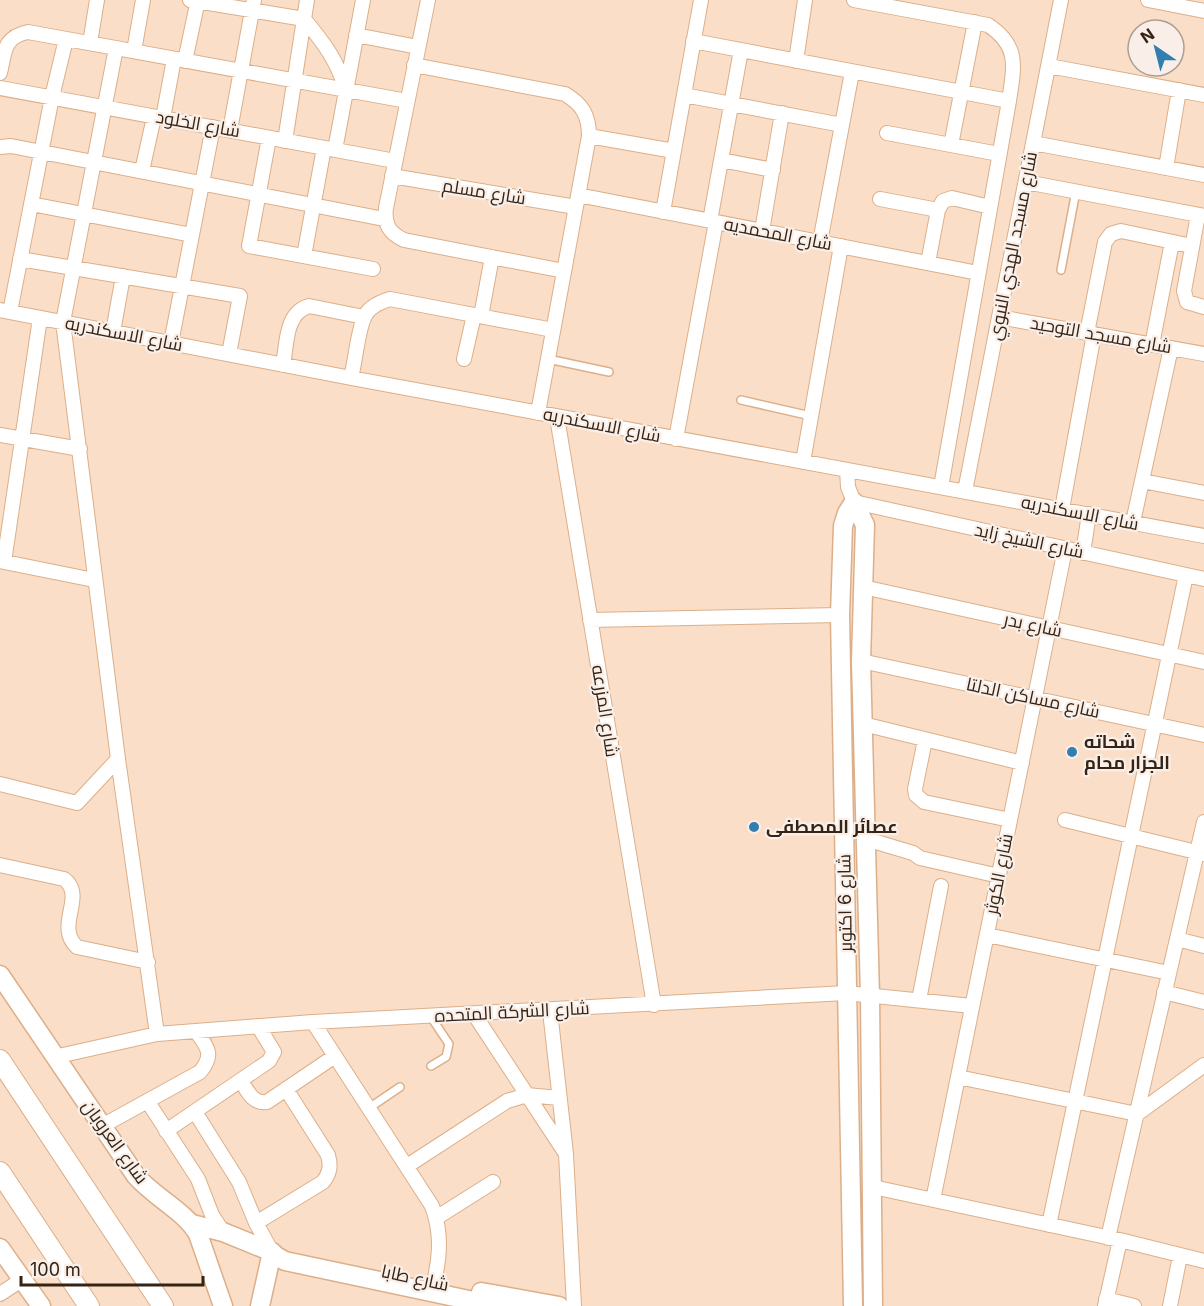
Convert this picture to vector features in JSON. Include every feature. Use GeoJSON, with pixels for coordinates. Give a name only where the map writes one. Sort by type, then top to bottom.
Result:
{"type":"FeatureCollection","features":[{"type":"Feature","properties":{"kind":"main road"},"geometry":{"type":"LineString","coordinates":[[0,1060],[163,1306]]}},
{"type":"Feature","properties":{"kind":"main road"},"geometry":{"type":"LineString","coordinates":[[0,1172],[90,1306]]}},
{"type":"Feature","properties":{"kind":"street"},"geometry":{"type":"LineString","coordinates":[[90,43],[97,0]]}},
{"type":"Feature","properties":{"kind":"street"},"geometry":{"type":"LineString","coordinates":[[134,51],[143,0]]}},
{"type":"Feature","properties":{"kind":"street"},"geometry":{"type":"LineString","coordinates":[[142,171],[158,117],[180,60],[195,0],[253,5],[304,19],[331,52],[346,90]]}},
{"type":"Feature","properties":{"kind":"street"},"geometry":{"type":"LineString","coordinates":[[285,141],[307,0]]}},
{"type":"Feature","properties":{"kind":"street"},"geometry":{"type":"LineString","coordinates":[[304,256],[313,205],[346,90],[363,0]]}},
{"type":"Feature","properties":{"kind":"street"},"geometry":{"type":"LineString","coordinates":[[428,0],[384,219],[388,228],[394,235],[404,240],[564,271]]}},
{"type":"Feature","properties":{"kind":"street"},"geometry":{"type":"LineString","coordinates":[[663,212],[701,0]]}},
{"type":"Feature","properties":{"kind":"street"},"geometry":{"type":"LineString","coordinates":[[796,61],[806,0]]}},
{"type":"Feature","properties":{"kind":"street","name":"شارع مسجد الهدي النبوي"},"geometry":{"type":"LineString","coordinates":[[854,0],[975,22],[994,29],[1008,43],[1013,56],[1014,70],[1009,101],[940,487]]}},
{"type":"Feature","properties":{"kind":"street","name":"شارع مسجد الهدي النبوي"},"geometry":{"type":"LineString","coordinates":[[965,492],[1061,0]]}},
{"type":"Feature","properties":{"kind":"street"},"geometry":{"type":"LineString","coordinates":[[1148,0],[1204,10]]}},
{"type":"Feature","properties":{"kind":"street"},"geometry":{"type":"LineString","coordinates":[[230,130],[253,5]]}},
{"type":"Feature","properties":{"kind":"street"},"geometry":{"type":"LineString","coordinates":[[951,145],[975,22]]}},
{"type":"Feature","properties":{"kind":"street"},"geometry":{"type":"LineString","coordinates":[[0,73],[7,44],[20,34],[28,32],[407,101]]}},
{"type":"Feature","properties":{"kind":"street"},"geometry":{"type":"LineString","coordinates":[[356,35],[418,47]]}},
{"type":"Feature","properties":{"kind":"street"},"geometry":{"type":"LineString","coordinates":[[5,311],[20,259],[66,39]]}},
{"type":"Feature","properties":{"kind":"street"},"geometry":{"type":"LineString","coordinates":[[693,41],[1009,101]]}},
{"type":"Feature","properties":{"kind":"street"},"geometry":{"type":"LineString","coordinates":[[116,48],[63,322],[94,580],[157,1034]]}},
{"type":"Feature","properties":{"kind":"street"},"geometry":{"type":"LineString","coordinates":[[676,439],[741,50]]}},
{"type":"Feature","properties":{"kind":"street"},"geometry":{"type":"LineString","coordinates":[[414,65],[565,94],[576,100],[585,110],[590,136],[538,413]]}},
{"type":"Feature","properties":{"kind":"street"},"geometry":{"type":"LineString","coordinates":[[1049,66],[1204,95]]}},
{"type":"Feature","properties":{"kind":"street"},"geometry":{"type":"LineString","coordinates":[[819,242],[852,72]]}},
{"type":"Feature","properties":{"kind":"street","name":"شارع الخلود"},"geometry":{"type":"LineString","coordinates":[[0,88],[395,161]]}},
{"type":"Feature","properties":{"kind":"street"},"geometry":{"type":"LineString","coordinates":[[1166,168],[1179,90]]}},
{"type":"Feature","properties":{"kind":"street"},"geometry":{"type":"LineString","coordinates":[[684,94],[842,124]]}},
{"type":"Feature","properties":{"kind":"street"},"geometry":{"type":"LineString","coordinates":[[762,231],[782,113]]}},
{"type":"Feature","properties":{"kind":"street"},"geometry":{"type":"LineString","coordinates":[[171,343],[213,127]]}},
{"type":"Feature","properties":{"kind":"street"},"geometry":{"type":"LineString","coordinates":[[886,133],[999,154]]}},
{"type":"Feature","properties":{"kind":"street"},"geometry":{"type":"LineString","coordinates":[[590,136],[674,152]]}},
{"type":"Feature","properties":{"kind":"street"},"geometry":{"type":"LineString","coordinates":[[269,138],[249,246],[373,269]]}},
{"type":"Feature","properties":{"kind":"street"},"geometry":{"type":"LineString","coordinates":[[1033,143],[1204,174]]}},
{"type":"Feature","properties":{"kind":"street"},"geometry":{"type":"LineString","coordinates":[[0,147],[11,146],[384,219]]}},
{"type":"Feature","properties":{"kind":"street"},"geometry":{"type":"LineString","coordinates":[[721,160],[773,170]]}},
{"type":"Feature","properties":{"kind":"street","name":"شارع مسلم"},"geometry":{"type":"LineString","coordinates":[[392,176],[577,201]]}},
{"type":"Feature","properties":{"kind":"street"},"geometry":{"type":"LineString","coordinates":[[1026,182],[1201,215],[1192,246],[1184,291],[1185,297],[1191,304],[1204,307]]}},
{"type":"Feature","properties":{"kind":"street"},"geometry":{"type":"LineString","coordinates":[[928,263],[938,210],[943,201],[952,198],[990,207]]}},
{"type":"Feature","properties":{"kind":"street"},"geometry":{"type":"LineString","coordinates":[[880,199],[938,210]]}},
{"type":"Feature","properties":{"kind":"street","name":"شارع المحمديه"},"geometry":{"type":"LineString","coordinates":[[577,201],[663,212],[978,273]]}},
{"type":"Feature","properties":{"kind":"street"},"geometry":{"type":"LineString","coordinates":[[31,204],[192,235]]}},
{"type":"Feature","properties":{"kind":"street"},"geometry":{"type":"LineString","coordinates":[[1062,509],[1108,237],[1121,231],[1192,246]]}},
{"type":"Feature","properties":{"kind":"street"},"geometry":{"type":"LineString","coordinates":[[1152,345],[1172,242]]}},
{"type":"Feature","properties":{"kind":"street"},"geometry":{"type":"LineString","coordinates":[[803,462],[841,246]]}},
{"type":"Feature","properties":{"kind":"street"},"geometry":{"type":"LineString","coordinates":[[464,359],[492,257]]}},
{"type":"Feature","properties":{"kind":"street"},"geometry":{"type":"LineString","coordinates":[[20,259],[240,296],[229,354]]}},
{"type":"Feature","properties":{"kind":"street"},"geometry":{"type":"LineString","coordinates":[[113,332],[123,276]]}},
{"type":"Feature","properties":{"kind":"street"},"geometry":{"type":"LineString","coordinates":[[351,378],[364,317],[371,309],[390,299],[553,330]]}},
{"type":"Feature","properties":{"kind":"street"},"geometry":{"type":"LineString","coordinates":[[283,365],[291,321],[301,309],[309,306],[364,317]]}},
{"type":"Feature","properties":{"kind":"street","name":"شارع الاسكندريه"},"geometry":{"type":"LineString","coordinates":[[5,311],[557,417],[1204,536]]}},
{"type":"Feature","properties":{"kind":"street","name":"شارع مسجد التوحيد"},"geometry":{"type":"LineString","coordinates":[[999,317],[1204,354]]}},
{"type":"Feature","properties":{"kind":"street"},"geometry":{"type":"LineString","coordinates":[[40,318],[23,439],[2,562],[94,580]]}},
{"type":"Feature","properties":{"kind":"street"},"geometry":{"type":"LineString","coordinates":[[1133,522],[1171,348]]}},
{"type":"Feature","properties":{"kind":"street","name":"شارع المزرعه"},"geometry":{"type":"LineString","coordinates":[[557,417],[654,1005]]}},
{"type":"Feature","properties":{"kind":"street"},"geometry":{"type":"LineString","coordinates":[[0,435],[80,449]]}},
{"type":"Feature","properties":{"kind":"street","name":"شارع 6 اكتوبر"},"geometry":{"type":"LineString","coordinates":[[847,470],[848,487],[865,525],[861,661],[870,995],[873,1306]]}},
{"type":"Feature","properties":{"kind":"street"},"geometry":{"type":"LineString","coordinates":[[1142,482],[1204,493]]}},
{"type":"Feature","properties":{"kind":"street","name":"شارع 6 اكتوبر"},"geometry":{"type":"LineString","coordinates":[[853,1306],[840,615],[843,526],[854,502]]}},
{"type":"Feature","properties":{"kind":"street","name":"شارع الشيخ زايد"},"geometry":{"type":"LineString","coordinates":[[854,502],[1204,579]]}},
{"type":"Feature","properties":{"kind":"street"},"geometry":{"type":"LineString","coordinates":[[1083,553],[1089,514]]}},
{"type":"Feature","properties":{"kind":"street","name":"شارع الكوثر"},"geometry":{"type":"LineString","coordinates":[[933,1200],[1065,549]]}},
{"type":"Feature","properties":{"kind":"street"},"geometry":{"type":"LineString","coordinates":[[1049,1225],[1186,575]]}},
{"type":"Feature","properties":{"kind":"street","name":"شارع بدر"},"geometry":{"type":"LineString","coordinates":[[863,587],[1204,662]]}},
{"type":"Feature","properties":{"kind":"street"},"geometry":{"type":"LineString","coordinates":[[590,620],[840,615]]}},
{"type":"Feature","properties":{"kind":"street","name":"شارع مساكن الدلتا"},"geometry":{"type":"LineString","coordinates":[[861,661],[1204,735]]}},
{"type":"Feature","properties":{"kind":"street"},"geometry":{"type":"LineString","coordinates":[[863,724],[1022,764]]}},
{"type":"Feature","properties":{"kind":"street"},"geometry":{"type":"LineString","coordinates":[[925,740],[915,789],[919,799],[1010,820]]}},
{"type":"Feature","properties":{"kind":"street"},"geometry":{"type":"LineString","coordinates":[[0,784],[77,803],[118,759]]}},
{"type":"Feature","properties":{"kind":"street"},"geometry":{"type":"LineString","coordinates":[[1065,820],[1200,853]]}},
{"type":"Feature","properties":{"kind":"street"},"geometry":{"type":"LineString","coordinates":[[1134,1306],[1105,1303],[1114,1239],[1137,1114],[1164,992],[1200,853],[1204,822]]}},
{"type":"Feature","properties":{"kind":"street"},"geometry":{"type":"LineString","coordinates":[[866,838],[913,853],[920,858],[999,876]]}},
{"type":"Feature","properties":{"kind":"street"},"geometry":{"type":"LineString","coordinates":[[0,866],[64,879],[68,882],[73,894],[68,935],[78,947],[148,962]]}},
{"type":"Feature","properties":{"kind":"street"},"geometry":{"type":"LineString","coordinates":[[919,1000],[941,886]]}},
{"type":"Feature","properties":{"kind":"street"},"geometry":{"type":"LineString","coordinates":[[987,935],[1169,973]]}},
{"type":"Feature","properties":{"kind":"street"},"geometry":{"type":"LineString","coordinates":[[1177,939],[1204,946]]}},
{"type":"Feature","properties":{"kind":"street","name":"شارع العروبان"},"geometry":{"type":"LineString","coordinates":[[0,975],[141,1182],[192,1224],[198,1234],[223,1306]]}},
{"type":"Feature","properties":{"kind":"street"},"geometry":{"type":"LineString","coordinates":[[1164,992],[1204,1002]]}},
{"type":"Feature","properties":{"kind":"street","name":"شارع الشركة المتحده"},"geometry":{"type":"LineString","coordinates":[[54,1057],[157,1034],[313,1022],[550,1011],[846,993],[972,1006]]}},
{"type":"Feature","properties":{"kind":"street"},"geometry":{"type":"LineString","coordinates":[[550,1011],[566,1154],[574,1306]]}},
{"type":"Feature","properties":{"kind":"street"},"geometry":{"type":"LineString","coordinates":[[474,1014],[566,1154]]}},
{"type":"Feature","properties":{"kind":"street"},"geometry":{"type":"LineString","coordinates":[[313,1022],[426,1194],[436,1218],[440,1236],[440,1255],[434,1283]]}},
{"type":"Feature","properties":{"kind":"street"},"geometry":{"type":"LineString","coordinates":[[166,1131],[273,1057],[273,1047],[258,1026]]}},
{"type":"Feature","properties":{"kind":"street"},"geometry":{"type":"LineString","coordinates":[[102,1126],[200,1072],[209,1057],[208,1049],[196,1031]]}},
{"type":"Feature","properties":{"kind":"street"},"geometry":{"type":"LineString","coordinates":[[241,1081],[252,1098],[262,1103],[267,1102],[335,1056]]}},
{"type":"Feature","properties":{"kind":"street"},"geometry":{"type":"LineString","coordinates":[[958,1077],[1137,1114],[1204,1065]]}},
{"type":"Feature","properties":{"kind":"street"},"geometry":{"type":"LineString","coordinates":[[256,1223],[323,1182],[329,1174],[331,1164],[328,1155],[286,1089]]}},
{"type":"Feature","properties":{"kind":"street"},"geometry":{"type":"LineString","coordinates":[[407,1166],[507,1101],[527,1095],[559,1098]]}},
{"type":"Feature","properties":{"kind":"street"},"geometry":{"type":"LineString","coordinates":[[148,1102],[198,1179],[212,1215],[223,1232]]}},
{"type":"Feature","properties":{"kind":"street"},"geometry":{"type":"LineString","coordinates":[[195,1112],[239,1182],[256,1223],[272,1251],[260,1306]]}},
{"type":"Feature","properties":{"kind":"street"},"geometry":{"type":"LineString","coordinates":[[436,1218],[493,1182]]}},
{"type":"Feature","properties":{"kind":"street"},"geometry":{"type":"LineString","coordinates":[[873,1187],[1114,1239],[1204,1262]]}},
{"type":"Feature","properties":{"kind":"street","name":"شارع طابا"},"geometry":{"type":"LineString","coordinates":[[192,1224],[223,1232],[272,1251],[280,1259],[290,1262],[497,1306]]}},
{"type":"Feature","properties":{"kind":"street"},"geometry":{"type":"LineString","coordinates":[[0,1249],[41,1306]]}},
{"type":"Feature","properties":{"kind":"street","name":"شارع طابا"},"geometry":{"type":"LineString","coordinates":[[272,1251],[285,1249],[434,1283],[559,1306]]}},
{"type":"Feature","properties":{"kind":"street"},"geometry":{"type":"LineString","coordinates":[[1170,1306],[1180,1256]]}},
{"type":"Feature","properties":{"kind":"street"},"geometry":{"type":"LineString","coordinates":[[0,1294],[23,1279]]}},
{"type":"Feature","properties":{"kind":"lane"},"geometry":{"type":"LineString","coordinates":[[1061,270],[1076,191]]}},
{"type":"Feature","properties":{"kind":"lane"},"geometry":{"type":"LineString","coordinates":[[548,359],[609,372]]}},
{"type":"Feature","properties":{"kind":"lane"},"geometry":{"type":"LineString","coordinates":[[741,400],[811,416]]}},
{"type":"Feature","properties":{"kind":"lane"},"geometry":{"type":"LineString","coordinates":[[431,1017],[449,1044],[446,1057],[431,1066]]}},
{"type":"Feature","properties":{"kind":"lane"},"geometry":{"type":"LineString","coordinates":[[369,1108],[400,1087]]}},
{"type":"Feature","properties":{"kind":"place","name":"شحاته الجزار محام"},"geometry":{"type":"Point","coordinates":[1072,752]}},
{"type":"Feature","properties":{"kind":"place","name":"عصائر المصطفى"},"geometry":{"type":"Point","coordinates":[754,827]}}]}
